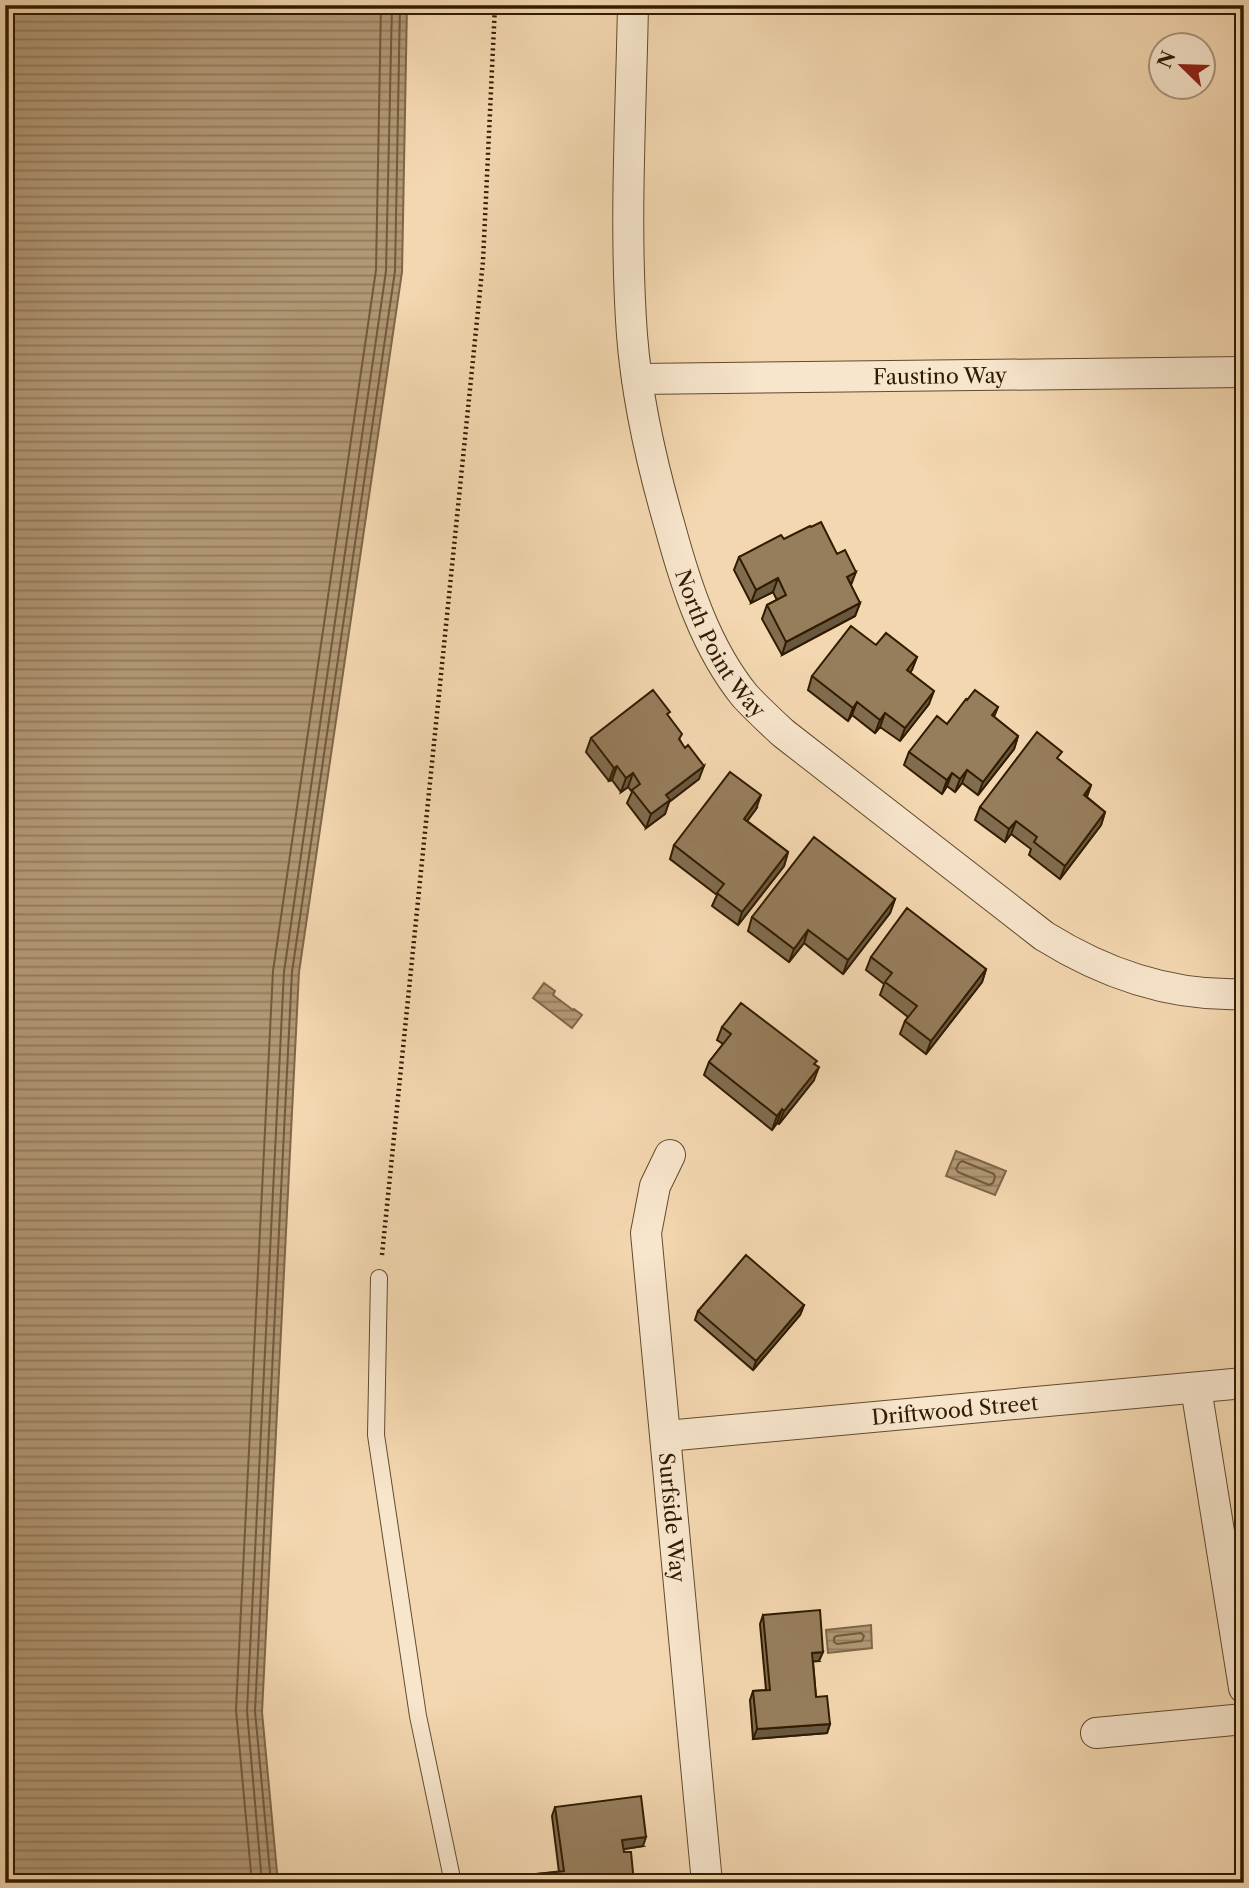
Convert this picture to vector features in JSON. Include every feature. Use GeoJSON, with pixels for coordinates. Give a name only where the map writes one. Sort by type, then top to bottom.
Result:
{"type":"FeatureCollection","features":[{"type":"Feature","properties":{"kind":"street","name":"North Point Way"},"geometry":{"type":"LineString","coordinates":[[633,5],[628,246],[632,337],[637,379],[656,480],[681,568],[709,640],[733,678],[761,713],[794,742],[1044,936],[1109,971],[1162,987],[1207,993],[1244,994]]}},
{"type":"Feature","properties":{"kind":"street","name":"Faustino Way"},"geometry":{"type":"LineString","coordinates":[[637,379],[1244,372]]}},
{"type":"Feature","properties":{"kind":"street","name":"Surfside Way"},"geometry":{"type":"LineString","coordinates":[[670,1155],[655,1186],[646,1233],[707,1883]]}},
{"type":"Feature","properties":{"kind":"street","name":"Driftwood Street"},"geometry":{"type":"LineString","coordinates":[[666,1436],[1244,1383]]}},
{"type":"Feature","properties":{"kind":"street"},"geometry":{"type":"LineString","coordinates":[[1196,1388],[1244,1688]]}},
{"type":"Feature","properties":{"kind":"street"},"geometry":{"type":"LineString","coordinates":[[1096,1733],[1244,1719]]}},
{"type":"Feature","properties":{"kind":"lane"},"geometry":{"type":"LineString","coordinates":[[380,1278],[376,1435],[418,1716],[453,1883]]}},
{"type":"Feature","properties":{"kind":"path"},"geometry":{"type":"LineString","coordinates":[[380,1278],[483,261],[495,5]]}},
{"type":"Feature","properties":{"kind":"water"},"geometry":{"type":"Polygon","coordinates":[[[5,5],[407,5],[402,272],[299,972],[262,1712],[278,1883],[5,1883],[5,5]]]}},
{"type":"Feature","properties":{"kind":"water"},"geometry":{"type":"Polygon","coordinates":[[[544,983],[555,991],[553,995],[582,1015],[572,1028],[533,998],[544,983]]]}},
{"type":"Feature","properties":{"kind":"water"},"geometry":{"type":"Polygon","coordinates":[[[956,1151],[1006,1171],[995,1195],[946,1176],[956,1151]]]}},
{"type":"Feature","properties":{"kind":"water"},"geometry":{"type":"Polygon","coordinates":[[[871,1625],[872,1648],[828,1653],[826,1630],[871,1625]]]}},
{"type":"Feature","properties":{"kind":"building"},"geometry":{"type":"Polygon","coordinates":[[[821,522],[837,554],[845,550],[856,572],[847,577],[860,603],[786,642],[767,605],[786,595],[778,578],[756,590],[739,557],[781,535],[784,539],[821,522]]]}},
{"type":"Feature","properties":{"kind":"building"},"geometry":{"type":"Polygon","coordinates":[[[851,626],[876,645],[886,633],[917,657],[907,670],[934,691],[905,728],[885,713],[880,720],[857,702],[853,708],[812,676],[851,626]]]}},
{"type":"Feature","properties":{"kind":"building"},"geometry":{"type":"Polygon","coordinates":[[[653,690],[670,712],[667,714],[682,734],[679,739],[685,748],[688,745],[704,766],[666,795],[670,800],[651,814],[632,790],[640,784],[633,773],[626,778],[617,766],[614,768],[591,738],[653,690]]]}},
{"type":"Feature","properties":{"kind":"building"},"geometry":{"type":"Polygon","coordinates":[[[975,690],[998,707],[992,715],[1018,736],[983,782],[967,770],[960,779],[952,773],[947,780],[909,752],[937,716],[947,724],[975,690]]]}},
{"type":"Feature","properties":{"kind":"building"},"geometry":{"type":"Polygon","coordinates":[[[1037,732],[1062,752],[1057,758],[1091,785],[1084,795],[1105,812],[1065,866],[1034,842],[1037,837],[1016,821],[1009,829],[980,807],[1037,732]]]}},
{"type":"Feature","properties":{"kind":"building"},"geometry":{"type":"Polygon","coordinates":[[[730,772],[761,795],[744,819],[788,852],[742,912],[717,893],[724,884],[674,845],[730,772]]]}},
{"type":"Feature","properties":{"kind":"building"},"geometry":{"type":"Polygon","coordinates":[[[814,837],[895,899],[848,960],[808,930],[794,949],[752,917],[814,837]]]}},
{"type":"Feature","properties":{"kind":"building"},"geometry":{"type":"Polygon","coordinates":[[[907,908],[986,969],[931,1041],[905,1021],[917,1006],[885,982],[892,973],[871,957],[907,908]]]}},
{"type":"Feature","properties":{"kind":"building"},"geometry":{"type":"Polygon","coordinates":[[[741,1003],[817,1061],[814,1064],[819,1067],[777,1116],[709,1062],[731,1034],[722,1027],[741,1003]]]}},
{"type":"Feature","properties":{"kind":"building"},"geometry":{"type":"Polygon","coordinates":[[[746,1255],[804,1305],[756,1361],[698,1311],[746,1255]]]}},
{"type":"Feature","properties":{"kind":"building"},"geometry":{"type":"Polygon","coordinates":[[[820,1610],[823,1652],[812,1653],[816,1697],[827,1696],[830,1724],[757,1729],[753,1691],[770,1690],[763,1615],[820,1610]]]}},
{"type":"Feature","properties":{"kind":"building"},"geometry":{"type":"Polygon","coordinates":[[[641,1796],[646,1837],[622,1840],[624,1852],[631,1852],[634,1883],[538,1883],[537,1874],[564,1871],[555,1807],[641,1796]]]}}]}
